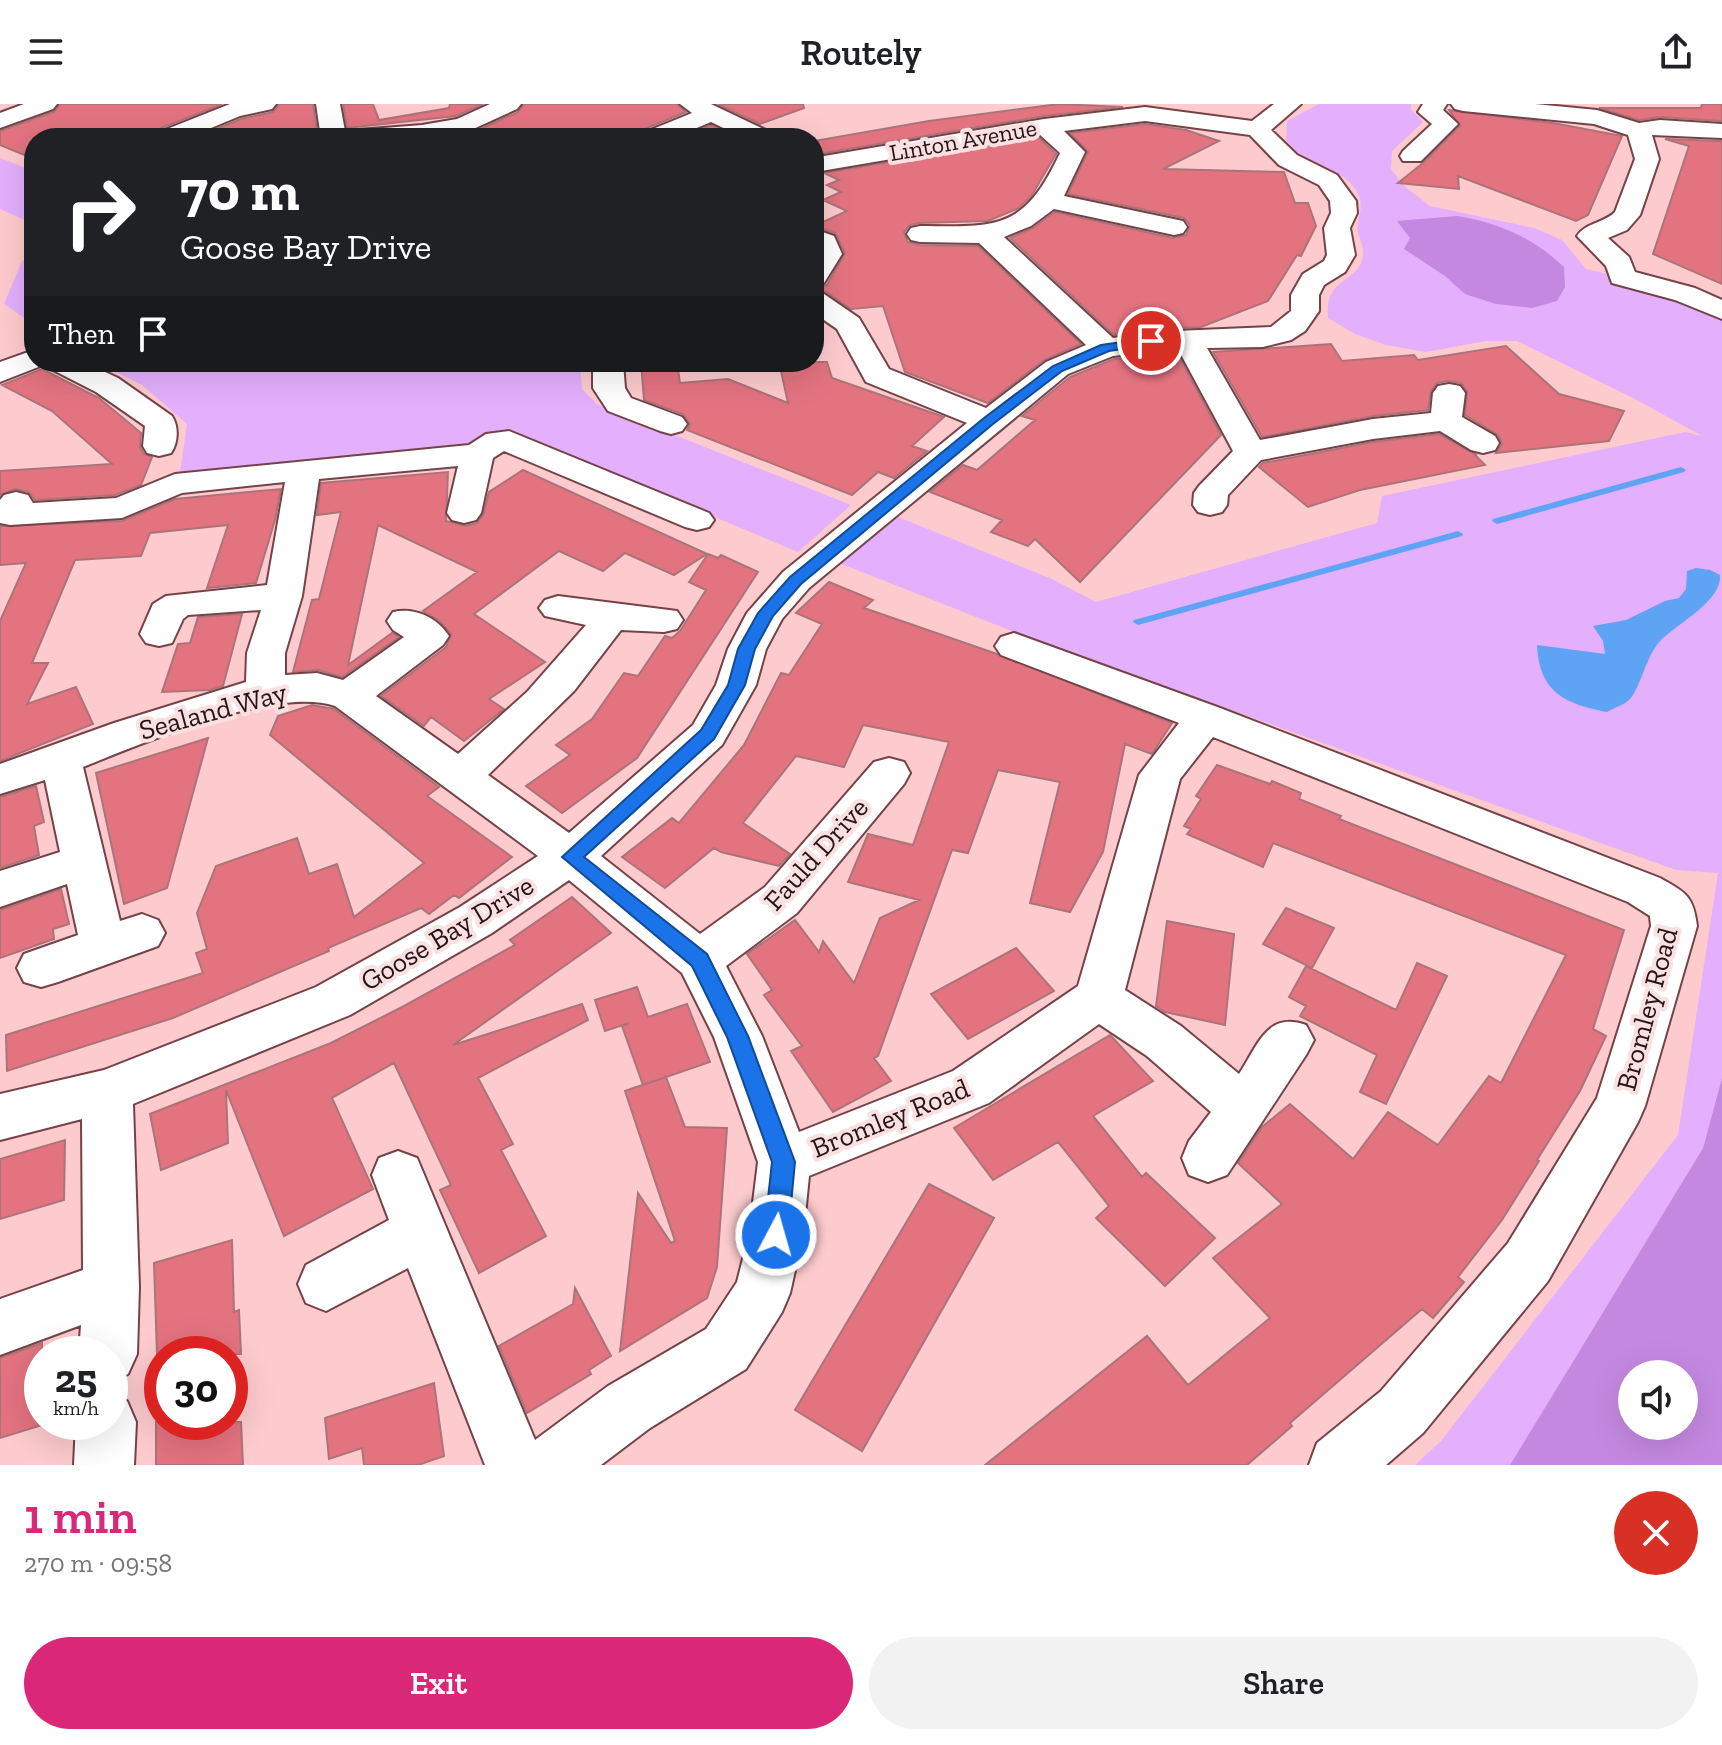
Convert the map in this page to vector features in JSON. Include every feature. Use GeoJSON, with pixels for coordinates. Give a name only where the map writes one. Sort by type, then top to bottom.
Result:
{"type":"FeatureCollection","features":[{"type":"Feature","properties":{"kind":"street"},"geometry":{"type":"LineString","coordinates":[[0,121],[45,104]]}},
{"type":"Feature","properties":{"kind":"street"},"geometry":{"type":"LineString","coordinates":[[190,128],[234,110],[264,104]]}},
{"type":"Feature","properties":{"kind":"street"},"geometry":{"type":"LineString","coordinates":[[328,104],[333,128]]}},
{"type":"Feature","properties":{"kind":"street"},"geometry":{"type":"LineString","coordinates":[[445,128],[463,125],[509,104]]}},
{"type":"Feature","properties":{"kind":"street"},"geometry":{"type":"LineString","coordinates":[[1257,129],[1289,104]]}},
{"type":"Feature","properties":{"kind":"street"},"geometry":{"type":"LineString","coordinates":[[1412,156],[1446,124],[1430,112],[1435,104]]}},
{"type":"Feature","properties":{"kind":"street"},"geometry":{"type":"LineString","coordinates":[[1463,104],[1598,111],[1638,130],[1660,127],[1722,131]]}},
{"type":"Feature","properties":{"kind":"street"},"geometry":{"type":"LineString","coordinates":[[669,128],[701,109],[742,128]]}},
{"type":"Feature","properties":{"kind":"street","name":"Linton Avenue"},"geometry":{"type":"LineString","coordinates":[[824,163],[1145,109],[1257,129]]}},
{"type":"Feature","properties":{"kind":"street"},"geometry":{"type":"LineString","coordinates":[[920,234],[986,235],[1028,219],[1051,201],[1073,152],[1044,126]]}},
{"type":"Feature","properties":{"kind":"street","name":"Goose Bay Drive"},"geometry":{"type":"LineString","coordinates":[[0,1117],[107,1091],[333,1001],[476,920],[571,857],[708,735],[736,685],[747,649],[766,613],[796,580],[1057,368],[1106,348],[1187,339],[1263,338],[1281,334],[1295,325],[1305,311],[1305,295],[1313,280],[1335,266],[1341,255],[1337,228],[1344,213],[1343,201],[1328,180],[1288,160],[1257,129]]}},
{"type":"Feature","properties":{"kind":"street"},"geometry":{"type":"LineString","coordinates":[[1638,130],[1647,159],[1627,215],[1618,224],[1590,236],[1619,263],[1622,277],[1685,294],[1722,310]]}},
{"type":"Feature","properties":{"kind":"street"},"geometry":{"type":"LineString","coordinates":[[1051,201],[1174,227]]}},
{"type":"Feature","properties":{"kind":"street"},"geometry":{"type":"LineString","coordinates":[[986,235],[1106,348]]}},
{"type":"Feature","properties":{"kind":"street"},"geometry":{"type":"LineString","coordinates":[[824,242],[828,254],[824,261]]}},
{"type":"Feature","properties":{"kind":"street"},"geometry":{"type":"LineString","coordinates":[[824,307],[849,324],[877,375],[989,421]]}},
{"type":"Feature","properties":{"kind":"street"},"geometry":{"type":"LineString","coordinates":[[1187,339],[1250,452]]}},
{"type":"Feature","properties":{"kind":"street"},"geometry":{"type":"LineString","coordinates":[[0,373],[24,363]]}},
{"type":"Feature","properties":{"kind":"street"},"geometry":{"type":"LineString","coordinates":[[80,372],[107,385],[161,423],[159,446]]}},
{"type":"Feature","properties":{"kind":"street"},"geometry":{"type":"LineString","coordinates":[[608,372],[609,388],[619,404],[671,424]]}},
{"type":"Feature","properties":{"kind":"street"},"geometry":{"type":"LineString","coordinates":[[1210,505],[1211,493],[1250,452],[1373,429],[1448,407],[1483,443]]}},
{"type":"Feature","properties":{"kind":"street"},"geometry":{"type":"LineString","coordinates":[[16,502],[10,515],[122,508],[175,484],[477,454],[497,441],[509,441],[697,520]]}},
{"type":"Feature","properties":{"kind":"street"},"geometry":{"type":"LineString","coordinates":[[464,513],[477,454]]}},
{"type":"Feature","properties":{"kind":"street"},"geometry":{"type":"LineString","coordinates":[[266,690],[266,653],[284,596],[304,470]]}},
{"type":"Feature","properties":{"kind":"street"},"geometry":{"type":"LineString","coordinates":[[159,634],[166,613],[179,604],[284,596]]}},
{"type":"Feature","properties":{"kind":"street"},"geometry":{"type":"LineString","coordinates":[[558,608],[611,617],[664,620]]}},
{"type":"Feature","properties":{"kind":"street"},"geometry":{"type":"LineString","coordinates":[[460,776],[522,722],[592,646],[611,617]]}},
{"type":"Feature","properties":{"kind":"street"},"geometry":{"type":"LineString","coordinates":[[349,696],[430,636],[406,621]]}},
{"type":"Feature","properties":{"kind":"street","name":"Bromley Road"},"geometry":{"type":"LineString","coordinates":[[1014,646],[1644,890],[1672,907],[1674,926],[1620,1106],[1536,1249],[1402,1412],[1339,1465]]}},
{"type":"Feature","properties":{"kind":"street","name":"Sealand Way"},"geometry":{"type":"LineString","coordinates":[[0,779],[61,760],[128,733],[266,690],[317,686],[349,696],[571,857]]}},
{"type":"Feature","properties":{"kind":"street"},"geometry":{"type":"LineString","coordinates":[[1206,718],[1160,775],[1099,998],[1164,1041],[1244,1109]]}},
{"type":"Feature","properties":{"kind":"street"},"geometry":{"type":"LineString","coordinates":[[41,968],[122,939],[83,861],[61,760]]}},
{"type":"Feature","properties":{"kind":"street","name":"Fauld Drive"},"geometry":{"type":"LineString","coordinates":[[699,960],[781,900],[889,773]]}},
{"type":"Feature","properties":{"kind":"street"},"geometry":{"type":"LineString","coordinates":[[551,1465],[629,1407],[726,1349],[762,1293],[776,1235],[784,1162],[738,1036],[699,960],[571,857]]}},
{"type":"Feature","properties":{"kind":"street"},"geometry":{"type":"LineString","coordinates":[[0,889],[83,861]]}},
{"type":"Feature","properties":{"kind":"street","name":"Bromley Road"},"geometry":{"type":"LineString","coordinates":[[784,1162],[971,1087],[1099,998]]}},
{"type":"Feature","properties":{"kind":"street"},"geometry":{"type":"LineString","coordinates":[[1208,1158],[1289,1040]]}},
{"type":"Feature","properties":{"kind":"street"},"geometry":{"type":"LineString","coordinates":[[107,1091],[111,1287],[109,1336]]}},
{"type":"Feature","properties":{"kind":"street"},"geometry":{"type":"LineString","coordinates":[[398,1175],[515,1465]]}},
{"type":"Feature","properties":{"kind":"street"},"geometry":{"type":"LineString","coordinates":[[326,1284],[421,1232]]}},
{"type":"Feature","properties":{"kind":"street"},"geometry":{"type":"LineString","coordinates":[[0,1327],[111,1287]]}},
{"type":"Feature","properties":{"kind":"street"},"geometry":{"type":"LineString","coordinates":[[104,1465],[105,1440]]}},
{"type":"Feature","properties":{"kind":"shaded area"},"geometry":{"type":"Polygon","coordinates":[[[1319,104],[1411,104],[1411,109],[1423,122],[1392,151],[1391,169],[1404,186],[1430,206],[1534,228],[1562,240],[1586,269],[1622,277],[1722,312],[1722,1078],[1703,1148],[1510,1465],[1415,1465],[1441,1441],[1678,1135],[1718,873],[1676,870],[1022,635],[839,563],[898,517],[1052,579],[1096,602],[1377,523],[1382,496],[1685,432],[1702,436],[1517,341],[1486,341],[1426,352],[1386,345],[1355,334],[1328,318],[1332,294],[1357,269],[1362,262],[1363,251],[1358,233],[1360,201],[1353,186],[1335,172],[1303,156],[1286,140],[1287,121],[1319,104]]]}},
{"type":"Feature","properties":{"kind":"shaded area"},"geometry":{"type":"Polygon","coordinates":[[[0,158],[24,167],[24,220],[0,209],[0,158]]]}},
{"type":"Feature","properties":{"kind":"shaded area"},"geometry":{"type":"Polygon","coordinates":[[[1457,216],[1515,233],[1564,267],[1565,287],[1557,301],[1532,308],[1496,304],[1465,294],[1445,276],[1404,249],[1410,238],[1397,221],[1457,216]]]}},
{"type":"Feature","properties":{"kind":"shaded area"},"geometry":{"type":"Polygon","coordinates":[[[24,260],[24,318],[4,304],[24,260]]]}},
{"type":"Feature","properties":{"kind":"shaded area"},"geometry":{"type":"Polygon","coordinates":[[[116,372],[581,372],[582,389],[597,404],[851,505],[798,552],[504,429],[470,448],[180,472],[187,424],[142,385],[116,372]]]}},
{"type":"Feature","properties":{"kind":"shaded area"},"geometry":{"type":"Polygon","coordinates":[[[1722,1078],[1722,1465],[1510,1465],[1703,1148],[1722,1078]]]}},
{"type":"Feature","properties":{"kind":"water"},"geometry":{"type":"Polygon","coordinates":[[[1696,568],[1720,575],[1719,585],[1707,603],[1661,640],[1627,702],[1607,712],[1567,700],[1549,685],[1543,675],[1537,645],[1605,654],[1603,641],[1593,626],[1626,620],[1665,601],[1679,598],[1686,589],[1687,571],[1696,568]]]}},
{"type":"Feature","properties":{"kind":"building"},"geometry":{"type":"Polygon","coordinates":[[[60,104],[222,104],[161,128],[24,128],[24,155],[0,145],[0,131],[54,112],[60,104]]]}},
{"type":"Feature","properties":{"kind":"building"},"geometry":{"type":"Polygon","coordinates":[[[279,104],[313,104],[317,128],[219,128],[241,119],[273,112],[279,104]]]}},
{"type":"Feature","properties":{"kind":"building"},"geometry":{"type":"Polygon","coordinates":[[[343,104],[373,104],[379,120],[449,108],[450,104],[483,104],[456,116],[347,128],[343,104]]]}},
{"type":"Feature","properties":{"kind":"building"},"geometry":{"type":"Polygon","coordinates":[[[524,104],[677,104],[686,112],[647,128],[483,128],[518,112],[524,104]]]}},
{"type":"Feature","properties":{"kind":"building"},"geometry":{"type":"Polygon","coordinates":[[[718,104],[803,104],[804,108],[760,124],[718,104]]]}},
{"type":"Feature","properties":{"kind":"building"},"geometry":{"type":"Polygon","coordinates":[[[1059,104],[1123,107],[1044,116],[824,153],[824,139],[929,121],[1059,104]]]}},
{"type":"Feature","properties":{"kind":"building"},"geometry":{"type":"Polygon","coordinates":[[[1702,104],[1722,104],[1722,121],[1660,117],[1639,120],[1599,108],[1701,108],[1702,104]]]}},
{"type":"Feature","properties":{"kind":"building"},"geometry":{"type":"Polygon","coordinates":[[[1449,110],[1553,123],[1622,136],[1588,215],[1576,221],[1458,176],[1459,189],[1398,183],[1460,126],[1449,110]]]}},
{"type":"Feature","properties":{"kind":"building"},"geometry":{"type":"Polygon","coordinates":[[[1145,124],[1186,130],[1219,141],[1163,169],[1284,172],[1295,203],[1308,203],[1316,226],[1301,256],[1297,255],[1268,301],[1201,327],[1151,329],[1114,335],[1010,238],[1033,228],[1055,212],[1173,238],[1186,235],[1190,225],[1184,218],[1068,194],[1088,152],[1070,133],[1145,124]]]}},
{"type":"Feature","properties":{"kind":"building"},"geometry":{"type":"Polygon","coordinates":[[[1038,137],[1056,154],[1032,195],[1019,208],[988,221],[919,223],[910,225],[904,232],[908,242],[919,245],[978,246],[1081,344],[1044,360],[988,403],[905,372],[883,306],[851,309],[824,291],[824,286],[845,253],[835,233],[824,229],[824,221],[847,211],[824,200],[841,192],[827,185],[839,180],[824,173],[1038,137]]]}},
{"type":"Feature","properties":{"kind":"building"},"geometry":{"type":"Polygon","coordinates":[[[1665,139],[1722,141],[1722,284],[1653,254],[1689,146],[1665,139]]]}},
{"type":"Feature","properties":{"kind":"building"},"geometry":{"type":"Polygon","coordinates":[[[1331,344],[1342,361],[1414,355],[1418,360],[1506,346],[1559,394],[1624,411],[1609,441],[1496,453],[1502,444],[1498,435],[1465,415],[1467,391],[1461,383],[1448,381],[1437,383],[1431,391],[1428,410],[1373,416],[1262,437],[1213,352],[1331,344]]]}},
{"type":"Feature","properties":{"kind":"building"},"geometry":{"type":"Polygon","coordinates":[[[1178,355],[1221,435],[1080,582],[1035,539],[1028,546],[991,532],[1002,520],[930,492],[963,465],[977,470],[1035,420],[1022,416],[1070,377],[1114,359],[1178,355]]]}},
{"type":"Feature","properties":{"kind":"building"},"geometry":{"type":"Polygon","coordinates":[[[824,362],[827,362],[832,378],[944,417],[912,446],[927,451],[894,478],[878,472],[852,495],[687,430],[690,424],[683,414],[644,400],[642,372],[678,372],[680,383],[728,379],[788,403],[781,372],[824,372],[824,362]]]}},
{"type":"Feature","properties":{"kind":"building"},"geometry":{"type":"Polygon","coordinates":[[[34,372],[48,372],[99,398],[141,433],[140,447],[144,454],[152,457],[141,485],[115,495],[35,500],[29,492],[15,489],[0,495],[0,471],[112,464],[52,411],[2,385],[34,372]]]}},
{"type":"Feature","properties":{"kind":"building"},"geometry":{"type":"Polygon","coordinates":[[[1439,434],[1477,455],[1485,465],[1360,490],[1308,507],[1259,467],[1263,463],[1373,442],[1439,434]]]}},
{"type":"Feature","properties":{"kind":"building"},"geometry":{"type":"Polygon","coordinates":[[[523,470],[707,554],[674,575],[625,553],[603,571],[559,551],[474,614],[545,662],[489,699],[504,709],[464,741],[431,717],[424,726],[381,696],[446,647],[451,634],[440,621],[423,611],[477,572],[378,525],[348,665],[392,633],[399,637],[342,677],[318,670],[293,672],[312,600],[319,599],[341,512],[317,515],[321,483],[448,472],[446,521],[465,526],[477,523],[483,515],[489,492],[523,470]]]}},
{"type":"Feature","properties":{"kind":"building"},"geometry":{"type":"Polygon","coordinates":[[[281,489],[256,583],[207,588],[228,525],[150,533],[141,556],[75,560],[32,663],[48,663],[27,704],[76,687],[93,724],[0,761],[0,621],[26,563],[0,565],[0,526],[122,521],[175,499],[281,489]]]}},
{"type":"Feature","properties":{"kind":"building"},"geometry":{"type":"Polygon","coordinates":[[[708,554],[718,558],[721,555],[758,572],[637,758],[562,813],[526,786],[570,755],[556,745],[592,719],[624,673],[638,676],[665,636],[672,638],[680,631],[706,590],[689,582],[708,554]]]}},
{"type":"Feature","properties":{"kind":"building"},"geometry":{"type":"Polygon","coordinates":[[[829,582],[873,600],[864,608],[997,654],[1172,723],[1152,754],[1125,744],[1103,852],[1070,912],[1030,903],[1060,782],[998,770],[968,853],[952,850],[878,1056],[874,1058],[891,1081],[833,1112],[791,1051],[802,1046],[764,995],[772,990],[747,954],[795,920],[819,952],[823,941],[854,983],[880,918],[919,900],[848,882],[868,834],[913,845],[949,742],[863,725],[844,767],[796,756],[743,823],[790,854],[779,866],[714,848],[665,888],[622,857],[672,818],[679,823],[744,745],[781,673],[789,675],[822,624],[796,613],[829,582]]]}},
{"type":"Feature","properties":{"kind":"building"},"geometry":{"type":"Polygon","coordinates":[[[242,614],[223,686],[210,690],[162,692],[178,644],[190,643],[198,617],[242,614]]]}},
{"type":"Feature","properties":{"kind":"building"},"geometry":{"type":"Polygon","coordinates":[[[312,705],[334,709],[439,787],[427,796],[512,857],[459,898],[454,895],[429,914],[421,908],[173,1018],[7,1071],[6,1035],[203,973],[196,953],[207,949],[197,913],[216,866],[297,838],[309,874],[337,864],[354,917],[424,863],[270,735],[278,716],[312,705]]]}},
{"type":"Feature","properties":{"kind":"building"},"geometry":{"type":"Polygon","coordinates":[[[208,738],[167,888],[124,904],[96,773],[208,738]]]}},
{"type":"Feature","properties":{"kind":"building"},"geometry":{"type":"Polygon","coordinates":[[[1217,765],[1270,784],[1272,781],[1301,793],[1299,799],[1341,816],[1339,819],[1624,930],[1593,1029],[1606,1036],[1580,1091],[1539,1161],[1502,1220],[1458,1277],[1464,1282],[1433,1318],[1422,1309],[1290,1423],[1292,1426],[1247,1465],[985,1465],[1147,1336],[1188,1385],[1270,1318],[1213,1258],[1282,1204],[1238,1163],[1262,1127],[1290,1104],[1353,1159],[1388,1112],[1438,1145],[1489,1076],[1501,1083],[1566,955],[1273,843],[1263,867],[1187,834],[1191,829],[1184,826],[1201,799],[1196,796],[1217,765]]]}},
{"type":"Feature","properties":{"kind":"building"},"geometry":{"type":"Polygon","coordinates":[[[36,786],[44,822],[34,826],[39,855],[0,868],[0,797],[36,786]]]}},
{"type":"Feature","properties":{"kind":"building"},"geometry":{"type":"Polygon","coordinates":[[[61,889],[69,924],[53,929],[54,939],[0,958],[0,910],[61,889]]]}},
{"type":"Feature","properties":{"kind":"building"},"geometry":{"type":"Polygon","coordinates":[[[572,897],[611,933],[453,1045],[582,1004],[588,1020],[478,1078],[513,1144],[501,1150],[546,1236],[479,1273],[440,1190],[451,1185],[394,1063],[332,1098],[373,1189],[284,1236],[226,1090],[228,1143],[161,1170],[150,1114],[331,1043],[404,1006],[515,945],[510,940],[572,897]]]}},
{"type":"Feature","properties":{"kind":"building"},"geometry":{"type":"Polygon","coordinates":[[[1286,908],[1334,928],[1312,968],[1263,944],[1286,908]]]}},
{"type":"Feature","properties":{"kind":"building"},"geometry":{"type":"Polygon","coordinates":[[[1167,921],[1234,934],[1225,1025],[1165,1012],[1156,1006],[1167,921]]]}},
{"type":"Feature","properties":{"kind":"building"},"geometry":{"type":"Polygon","coordinates":[[[1016,948],[1054,991],[968,1039],[931,994],[1016,948]]]}},
{"type":"Feature","properties":{"kind":"building"},"geometry":{"type":"Polygon","coordinates":[[[1417,963],[1447,976],[1386,1104],[1360,1092],[1377,1055],[1300,1016],[1306,1006],[1289,997],[1306,966],[1396,1010],[1417,963]]]}},
{"type":"Feature","properties":{"kind":"building"},"geometry":{"type":"Polygon","coordinates":[[[637,987],[648,1017],[687,1004],[710,1062],[643,1085],[622,1026],[629,1023],[605,1031],[595,1000],[637,987]]]}},
{"type":"Feature","properties":{"kind":"building"},"geometry":{"type":"Polygon","coordinates":[[[1110,1035],[1153,1081],[1093,1116],[1142,1177],[1146,1173],[1215,1238],[1165,1286],[1096,1218],[1109,1206],[1058,1142],[993,1180],[954,1128],[1110,1035]]]}},
{"type":"Feature","properties":{"kind":"building"},"geometry":{"type":"Polygon","coordinates":[[[666,1077],[685,1127],[727,1128],[717,1267],[707,1298],[620,1351],[638,1193],[671,1243],[675,1241],[625,1091],[666,1077]]]}},
{"type":"Feature","properties":{"kind":"building"},"geometry":{"type":"Polygon","coordinates":[[[65,1140],[64,1200],[0,1219],[0,1159],[65,1140]]]}},
{"type":"Feature","properties":{"kind":"building"},"geometry":{"type":"Polygon","coordinates":[[[929,1184],[994,1218],[862,1451],[795,1410],[929,1184]]]}},
{"type":"Feature","properties":{"kind":"building"},"geometry":{"type":"Polygon","coordinates":[[[232,1240],[234,1312],[239,1310],[240,1336],[156,1336],[154,1263],[232,1240]]]}},
{"type":"Feature","properties":{"kind":"building"},"geometry":{"type":"Polygon","coordinates":[[[575,1288],[611,1356],[589,1370],[591,1374],[527,1413],[499,1346],[573,1304],[575,1288]]]}},
{"type":"Feature","properties":{"kind":"building"},"geometry":{"type":"Polygon","coordinates":[[[24,1349],[24,1431],[0,1438],[0,1358],[24,1349]]]}},
{"type":"Feature","properties":{"kind":"building"},"geometry":{"type":"Polygon","coordinates":[[[434,1383],[444,1456],[418,1465],[364,1465],[362,1448],[329,1459],[325,1418],[434,1383]]]}},
{"type":"Feature","properties":{"kind":"building"},"geometry":{"type":"Polygon","coordinates":[[[156,1440],[242,1440],[243,1465],[156,1465],[156,1440]]]}},
{"type":"Feature","properties":{"kind":"waterway"},"geometry":{"type":"LineString","coordinates":[[1497,521],[1681,470]]}},
{"type":"Feature","properties":{"kind":"waterway"},"geometry":{"type":"LineString","coordinates":[[1138,622],[1458,534]]}},
{"type":"Feature","properties":{"kind":"route"},"geometry":{"type":"LineString","coordinates":[[776,1235],[784,1162],[738,1036],[699,960],[571,857],[708,735],[736,685],[747,649],[766,613],[796,580],[1057,368],[1106,348],[1151,341]]}}]}
